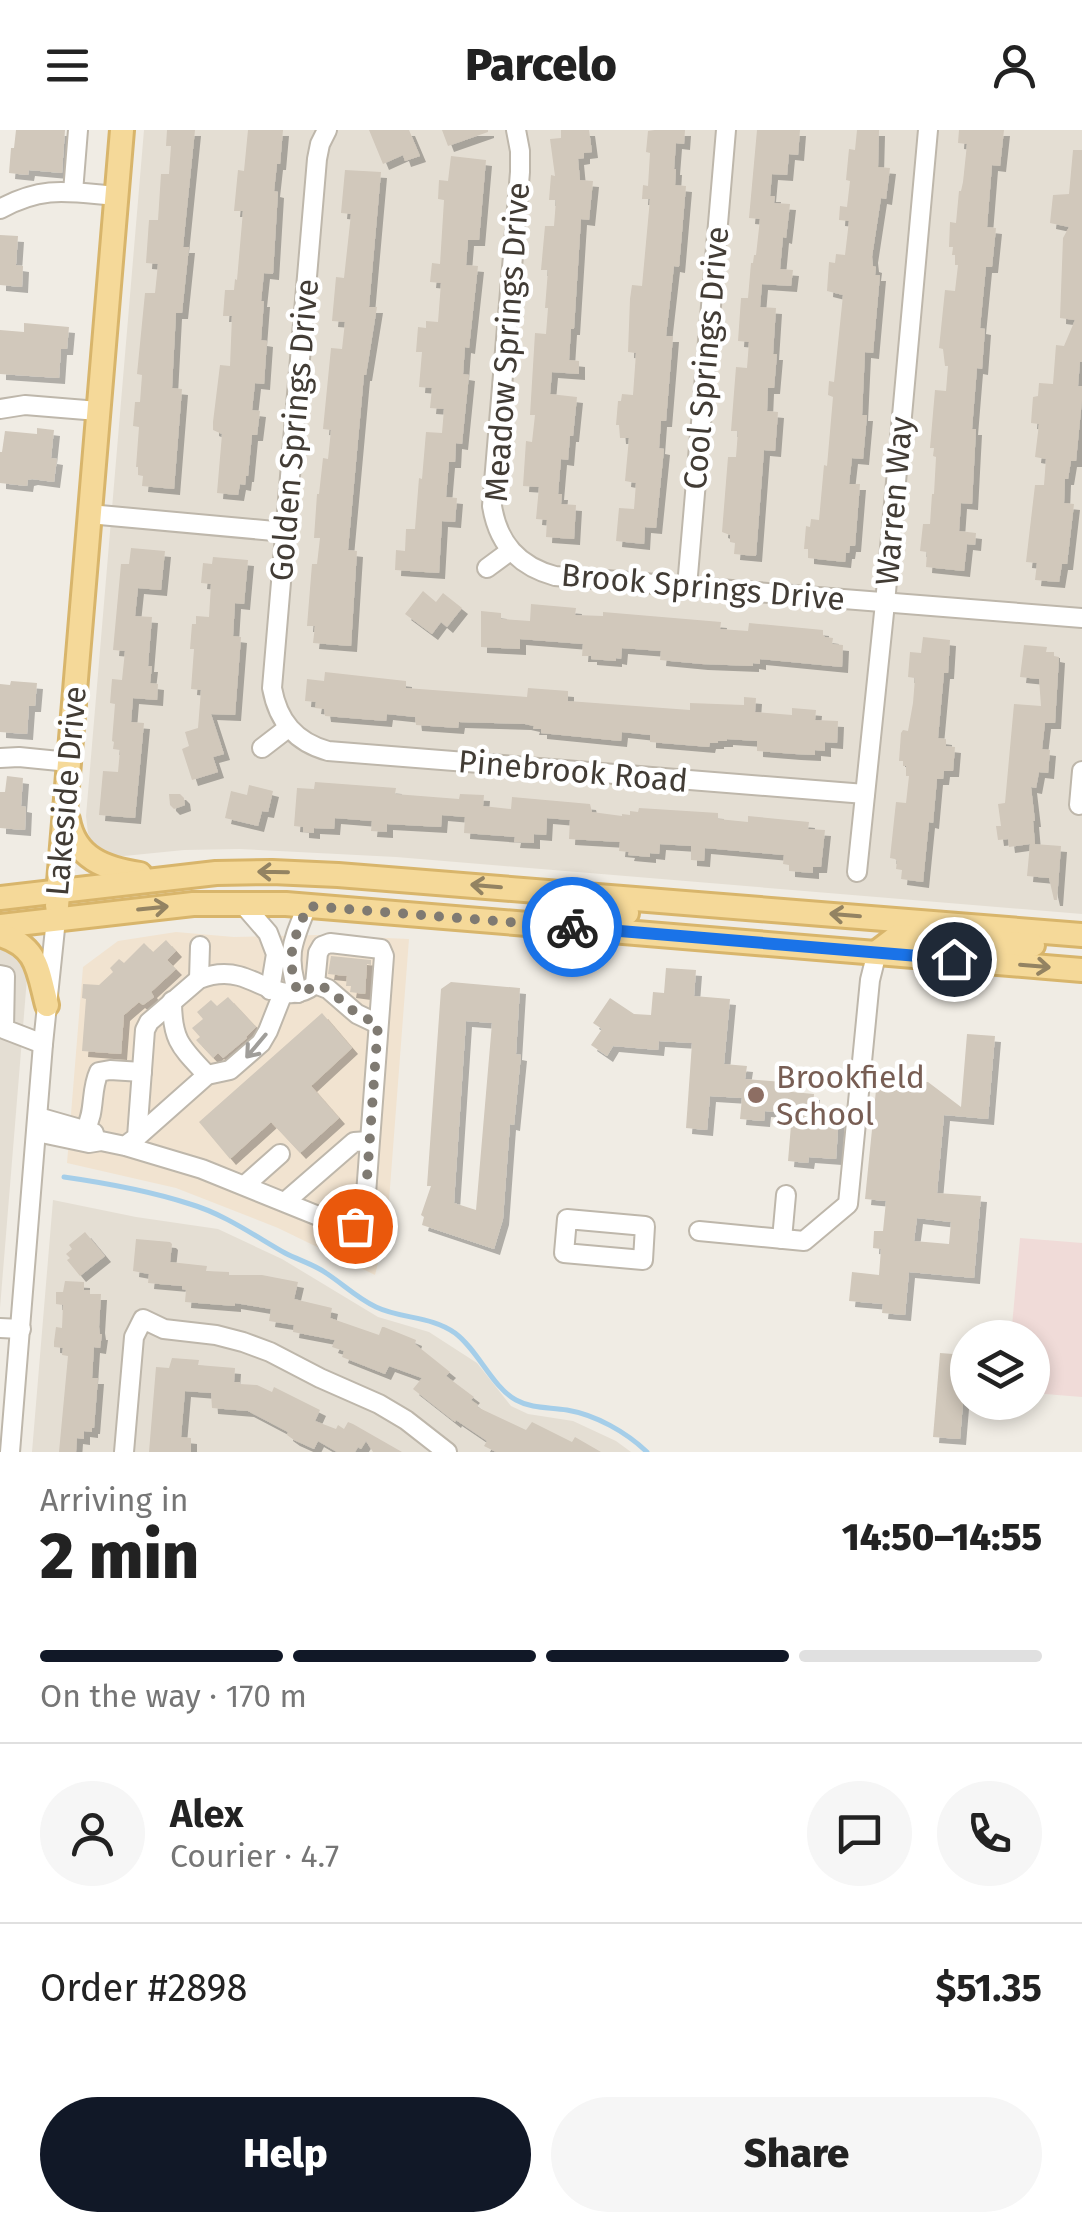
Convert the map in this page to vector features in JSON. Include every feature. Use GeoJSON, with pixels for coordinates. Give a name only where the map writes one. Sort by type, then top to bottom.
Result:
{"type":"FeatureCollection","features":[{"type":"Feature","properties":{"kind":"main road","name":"Lakeside Drive"},"geometry":{"type":"LineString","coordinates":[[56,919],[122,130]]}},
{"type":"Feature","properties":{"kind":"main road"},"geometry":{"type":"LineString","coordinates":[[65,807],[74,842],[93,860],[106,867],[169,878]]}},
{"type":"Feature","properties":{"kind":"main road"},"geometry":{"type":"LineString","coordinates":[[0,898],[234,872],[338,875],[1078,935]]}},
{"type":"Feature","properties":{"kind":"main road"},"geometry":{"type":"LineString","coordinates":[[0,926],[194,904],[242,903],[1082,970]]}},
{"type":"Feature","properties":{"kind":"main road"},"geometry":{"type":"LineString","coordinates":[[564,926],[584,910],[701,917],[744,907]]}},
{"type":"Feature","properties":{"kind":"main road"},"geometry":{"type":"LineString","coordinates":[[0,935],[31,953],[47,1005]]}},
{"type":"Feature","properties":{"kind":"main road"},"geometry":{"type":"LineString","coordinates":[[877,952],[898,936],[1024,946],[1078,935]]}},
{"type":"Feature","properties":{"kind":"street"},"geometry":{"type":"LineString","coordinates":[[73,192],[78,130]]}},
{"type":"Feature","properties":{"kind":"street","name":"Golden Springs Drive"},"geometry":{"type":"LineString","coordinates":[[288,728],[275,704],[272,688],[317,159],[327,130]]}},
{"type":"Feature","properties":{"kind":"street","name":"Meadow Springs Drive"},"geometry":{"type":"LineString","coordinates":[[510,551],[495,523],[492,506],[520,172],[516,130]]}},
{"type":"Feature","properties":{"kind":"street","name":"Cool Springs Drive"},"geometry":{"type":"LineString","coordinates":[[686,587],[726,130]]}},
{"type":"Feature","properties":{"kind":"street","name":"Warren Way"},"geometry":{"type":"LineString","coordinates":[[857,872],[928,130]]}},
{"type":"Feature","properties":{"kind":"street"},"geometry":{"type":"LineString","coordinates":[[0,209],[37,193],[56,190],[116,196]]}},
{"type":"Feature","properties":{"kind":"street"},"geometry":{"type":"LineString","coordinates":[[0,409],[24,405],[98,411]]}},
{"type":"Feature","properties":{"kind":"street"},"geometry":{"type":"LineString","coordinates":[[89,514],[285,532]]}},
{"type":"Feature","properties":{"kind":"street"},"geometry":{"type":"LineString","coordinates":[[487,568],[510,551]]}},
{"type":"Feature","properties":{"kind":"street","name":"Brook Springs Drive"},"geometry":{"type":"LineString","coordinates":[[510,551],[522,563],[554,576],[1082,618]]}},
{"type":"Feature","properties":{"kind":"street"},"geometry":{"type":"LineString","coordinates":[[262,748],[288,728]]}},
{"type":"Feature","properties":{"kind":"street","name":"Pinebrook Road"},"geometry":{"type":"LineString","coordinates":[[288,728],[313,747],[328,751],[866,794]]}},
{"type":"Feature","properties":{"kind":"street"},"geometry":{"type":"LineString","coordinates":[[0,758],[69,762]]}},
{"type":"Feature","properties":{"kind":"street"},"geometry":{"type":"LineString","coordinates":[[1079,805],[1082,771]]}},
{"type":"Feature","properties":{"kind":"street"},"geometry":{"type":"LineString","coordinates":[[242,903],[268,933],[292,990]]}},
{"type":"Feature","properties":{"kind":"street"},"geometry":{"type":"LineString","coordinates":[[292,990],[292,947],[308,906]]}},
{"type":"Feature","properties":{"kind":"street","name":"Lakeside Drive"},"geometry":{"type":"LineString","coordinates":[[10,1452],[56,919]]}},
{"type":"Feature","properties":{"kind":"street"},"geometry":{"type":"LineString","coordinates":[[37,1124],[131,1142],[344,1226],[355,1226],[365,1206],[384,956],[381,949],[330,943],[322,946],[261,1044],[230,1070],[207,1075],[131,1142]]}},
{"type":"Feature","properties":{"kind":"street"},"geometry":{"type":"LineString","coordinates":[[199,979],[200,946]]}},
{"type":"Feature","properties":{"kind":"street"},"geometry":{"type":"LineString","coordinates":[[700,1231],[804,1241],[848,1204],[870,980],[877,952]]}},
{"type":"Feature","properties":{"kind":"street"},"geometry":{"type":"LineString","coordinates":[[131,1142],[145,1030],[149,1022],[199,979],[226,973],[292,990],[328,989],[357,1014],[378,1024]]}},
{"type":"Feature","properties":{"kind":"street"},"geometry":{"type":"LineString","coordinates":[[0,976],[5,976],[4,1029],[43,1044]]}},
{"type":"Feature","properties":{"kind":"street"},"geometry":{"type":"LineString","coordinates":[[172,1001],[174,1034],[207,1075]]}},
{"type":"Feature","properties":{"kind":"street"},"geometry":{"type":"LineString","coordinates":[[93,1135],[94,1081],[99,1072],[142,1072]]}},
{"type":"Feature","properties":{"kind":"street"},"geometry":{"type":"LineString","coordinates":[[286,1202],[354,1142],[369,1142]]}},
{"type":"Feature","properties":{"kind":"street"},"geometry":{"type":"LineString","coordinates":[[245,1185],[280,1154]]}},
{"type":"Feature","properties":{"kind":"street"},"geometry":{"type":"LineString","coordinates":[[782,1239],[786,1196]]}},
{"type":"Feature","properties":{"kind":"street"},"geometry":{"type":"LineString","coordinates":[[566,1219],[645,1226],[642,1260],[564,1253],[566,1219]]}},
{"type":"Feature","properties":{"kind":"street"},"geometry":{"type":"LineString","coordinates":[[124,1452],[134,1337],[144,1320],[164,1329],[216,1336],[270,1352],[379,1404],[447,1452]]}},
{"type":"Feature","properties":{"kind":"street"},"geometry":{"type":"LineString","coordinates":[[0,1328],[20,1329]]}},
{"type":"Feature","properties":{"kind":"shaded area"},"geometry":{"type":"Polygon","coordinates":[[[144,130],[1082,130],[1082,914],[396,857],[239,849],[124,856],[107,855],[95,848],[86,816],[144,130]]]}},
{"type":"Feature","properties":{"kind":"shaded area"},"geometry":{"type":"Polygon","coordinates":[[[176,932],[234,937],[409,939],[387,1227],[375,1275],[278,1228],[176,1188],[67,1163],[83,967],[118,941],[176,932]]]}},
{"type":"Feature","properties":{"kind":"shaded area"},"geometry":{"type":"Polygon","coordinates":[[[0,944],[7,945],[27,963],[27,978],[0,1308],[0,944]]]}},
{"type":"Feature","properties":{"kind":"shaded area"},"geometry":{"type":"Polygon","coordinates":[[[53,1200],[218,1229],[282,1259],[378,1317],[429,1332],[477,1363],[511,1406],[528,1414],[573,1421],[631,1452],[32,1452],[53,1200]]]}},
{"type":"Feature","properties":{"kind":"shaded area"},"geometry":{"type":"Polygon","coordinates":[[[1020,1238],[1082,1243],[1082,1397],[1050,1394],[1050,1320],[1013,1320],[1020,1238]]]}},
{"type":"Feature","properties":{"kind":"building"},"geometry":{"type":"Polygon","coordinates":[[[16,130],[65,130],[62,173],[9,173],[16,130]]]}},
{"type":"Feature","properties":{"kind":"building"},"geometry":{"type":"Polygon","coordinates":[[[167,130],[195,130],[183,247],[189,247],[182,313],[176,313],[172,388],[182,389],[174,489],[142,486],[143,476],[138,475],[136,467],[139,427],[133,426],[135,402],[140,402],[142,375],[137,374],[145,293],[155,293],[158,264],[146,263],[149,220],[158,220],[161,174],[169,174],[171,146],[166,146],[167,130]]]}},
{"type":"Feature","properties":{"kind":"building"},"geometry":{"type":"Polygon","coordinates":[[[248,130],[283,130],[274,191],[278,192],[273,274],[264,273],[261,301],[261,340],[267,341],[264,384],[255,383],[252,410],[260,411],[257,435],[252,435],[248,476],[245,485],[240,484],[238,495],[217,493],[222,434],[213,430],[213,422],[220,365],[230,366],[232,316],[223,316],[225,290],[234,290],[237,280],[243,211],[234,211],[238,170],[244,171],[248,130]]]}},
{"type":"Feature","properties":{"kind":"building"},"geometry":{"type":"Polygon","coordinates":[[[369,130],[409,130],[420,156],[405,161],[403,155],[383,164],[369,130]]]}},
{"type":"Feature","properties":{"kind":"building"},"geometry":{"type":"Polygon","coordinates":[[[442,130],[488,130],[488,132],[448,146],[442,130]]]}},
{"type":"Feature","properties":{"kind":"building"},"geometry":{"type":"Polygon","coordinates":[[[561,130],[589,130],[592,152],[578,159],[580,180],[593,181],[589,220],[581,219],[571,329],[569,360],[579,361],[579,374],[552,372],[550,394],[577,397],[568,460],[561,459],[558,494],[562,494],[561,504],[576,505],[574,539],[546,537],[547,520],[536,519],[539,487],[523,486],[526,441],[532,442],[535,415],[530,415],[535,333],[546,334],[548,270],[541,270],[545,226],[554,226],[556,200],[549,200],[551,175],[555,176],[550,139],[561,138],[561,130]]]}},
{"type":"Feature","properties":{"kind":"building"},"geometry":{"type":"Polygon","coordinates":[[[685,130],[684,144],[676,143],[674,169],[675,185],[686,186],[679,267],[674,266],[666,336],[673,336],[666,421],[661,421],[659,448],[664,449],[656,528],[645,527],[644,544],[616,541],[619,508],[634,509],[636,483],[625,481],[629,438],[620,438],[616,425],[618,401],[622,394],[633,395],[636,353],[628,352],[630,299],[632,285],[642,286],[650,199],[642,199],[643,185],[648,186],[648,131],[685,130]]]}},
{"type":"Feature","properties":{"kind":"building"},"geometry":{"type":"Polygon","coordinates":[[[757,130],[800,130],[798,155],[789,154],[787,175],[772,174],[770,196],[775,196],[774,203],[790,204],[780,269],[793,270],[791,286],[762,284],[760,307],[776,308],[773,354],[777,354],[767,411],[778,412],[775,451],[764,450],[756,556],[734,554],[735,543],[722,532],[728,457],[736,457],[738,431],[731,431],[736,367],[747,368],[749,342],[738,341],[741,298],[748,298],[760,219],[749,218],[757,130]]]}},
{"type":"Feature","properties":{"kind":"building"},"geometry":{"type":"Polygon","coordinates":[[[857,130],[879,130],[878,167],[890,168],[872,257],[875,275],[880,275],[873,353],[865,352],[862,415],[867,415],[863,459],[852,458],[849,484],[860,484],[855,546],[850,546],[845,562],[808,558],[808,549],[804,549],[806,526],[810,527],[811,519],[819,520],[824,465],[827,466],[833,397],[828,395],[829,381],[834,382],[843,295],[827,291],[829,262],[835,263],[836,254],[845,255],[849,221],[839,220],[840,206],[847,207],[849,149],[855,150],[857,130]]]}},
{"type":"Feature","properties":{"kind":"building"},"geometry":{"type":"Polygon","coordinates":[[[959,130],[1004,130],[1000,166],[992,165],[987,227],[996,228],[992,267],[986,267],[980,328],[985,329],[972,429],[976,429],[972,504],[961,503],[959,531],[976,533],[975,545],[967,544],[964,571],[926,567],[927,552],[920,551],[923,524],[930,524],[934,494],[936,457],[934,448],[930,448],[935,390],[946,391],[948,366],[943,349],[939,348],[945,290],[955,291],[958,265],[952,255],[953,247],[949,247],[950,222],[956,223],[967,144],[958,143],[959,130]]]}},
{"type":"Feature","properties":{"kind":"building"},"geometry":{"type":"Polygon","coordinates":[[[1073,150],[1082,150],[1082,362],[1078,386],[1082,386],[1082,400],[1076,461],[1071,461],[1065,479],[1064,503],[1074,504],[1067,564],[1062,564],[1059,582],[1035,580],[1037,563],[1026,562],[1035,485],[1044,485],[1046,459],[1035,457],[1039,424],[1031,423],[1033,397],[1038,396],[1039,383],[1053,384],[1056,345],[1064,346],[1075,320],[1060,318],[1063,238],[1069,227],[1050,223],[1053,195],[1069,194],[1073,150]]]}},
{"type":"Feature","properties":{"kind":"building"},"geometry":{"type":"Polygon","coordinates":[[[451,156],[486,160],[479,240],[468,240],[466,265],[478,266],[469,348],[465,347],[463,374],[469,375],[462,444],[456,443],[455,462],[449,462],[446,497],[457,498],[455,522],[442,521],[439,573],[395,570],[396,550],[405,551],[406,529],[415,529],[426,432],[442,433],[444,409],[430,408],[432,388],[419,387],[422,352],[416,352],[418,327],[426,328],[426,321],[438,322],[441,283],[430,282],[432,263],[440,264],[444,200],[438,199],[439,180],[448,181],[451,156]]]}},
{"type":"Feature","properties":{"kind":"building"},"geometry":{"type":"Polygon","coordinates":[[[345,170],[381,172],[369,307],[377,307],[364,375],[348,550],[357,551],[351,646],[313,643],[315,626],[307,626],[312,564],[317,564],[320,538],[314,538],[317,494],[323,458],[328,459],[331,430],[323,429],[331,348],[342,349],[345,322],[332,321],[336,277],[344,278],[351,214],[341,213],[345,170]]]}},
{"type":"Feature","properties":{"kind":"building"},"geometry":{"type":"Polygon","coordinates":[[[0,235],[18,236],[16,265],[23,266],[22,287],[0,285],[0,235]]]}},
{"type":"Feature","properties":{"kind":"building"},"geometry":{"type":"Polygon","coordinates":[[[24,323],[69,327],[67,349],[61,349],[59,378],[0,374],[0,330],[24,332],[24,323]]]}},
{"type":"Feature","properties":{"kind":"building"},"geometry":{"type":"Polygon","coordinates":[[[37,428],[54,430],[54,482],[32,479],[27,486],[0,483],[5,431],[37,434],[37,428]]]}},
{"type":"Feature","properties":{"kind":"building"},"geometry":{"type":"Polygon","coordinates":[[[131,548],[165,551],[161,590],[138,588],[135,616],[152,617],[148,666],[152,666],[150,683],[158,684],[157,700],[133,698],[131,722],[144,723],[135,818],[99,815],[103,771],[118,772],[120,750],[113,749],[112,741],[115,704],[110,703],[112,679],[122,680],[125,651],[113,650],[121,564],[129,564],[131,548]]]}},
{"type":"Feature","properties":{"kind":"building"},"geometry":{"type":"Polygon","coordinates":[[[213,557],[248,560],[244,604],[235,603],[233,636],[241,637],[235,715],[211,714],[224,754],[213,757],[218,772],[192,780],[182,749],[189,746],[185,732],[198,728],[201,690],[191,689],[192,624],[196,624],[196,616],[209,617],[211,584],[201,583],[203,563],[212,564],[213,557]]]}},
{"type":"Feature","properties":{"kind":"building"},"geometry":{"type":"Polygon","coordinates":[[[423,591],[436,602],[443,593],[462,608],[447,627],[441,622],[432,634],[405,614],[423,591]]]}},
{"type":"Feature","properties":{"kind":"building"},"geometry":{"type":"Polygon","coordinates":[[[531,604],[576,608],[575,615],[603,616],[603,612],[721,622],[720,629],[748,631],[749,623],[823,630],[825,637],[833,638],[832,644],[843,645],[842,667],[760,659],[760,664],[753,666],[702,664],[660,660],[661,651],[622,648],[621,659],[616,661],[591,659],[582,656],[583,644],[520,639],[520,649],[481,647],[481,611],[501,613],[501,619],[530,621],[531,604]]]}},
{"type":"Feature","properties":{"kind":"building"},"geometry":{"type":"Polygon","coordinates":[[[923,637],[950,640],[938,738],[946,739],[946,746],[955,747],[953,771],[944,771],[943,779],[937,779],[923,882],[901,879],[902,870],[896,869],[897,861],[890,858],[896,802],[906,803],[909,776],[903,761],[899,761],[901,733],[908,731],[913,703],[915,678],[908,677],[910,652],[921,653],[923,637]]]}},
{"type":"Feature","properties":{"kind":"building"},"geometry":{"type":"Polygon","coordinates":[[[1024,645],[1047,647],[1046,652],[1059,657],[1055,723],[1045,723],[1042,749],[1050,750],[1048,773],[1039,772],[1036,788],[1031,787],[1034,844],[1061,846],[1057,900],[1049,878],[1027,876],[1030,844],[1009,847],[1008,839],[998,840],[996,826],[1001,826],[998,804],[1005,803],[1014,704],[1041,706],[1039,679],[1020,677],[1024,645]]]}},
{"type":"Feature","properties":{"kind":"building"},"geometry":{"type":"Polygon","coordinates":[[[325,672],[406,681],[406,688],[527,697],[528,688],[568,691],[568,701],[690,710],[690,703],[744,705],[744,697],[756,698],[755,712],[792,715],[792,708],[816,710],[815,720],[838,721],[837,743],[825,742],[825,751],[815,750],[815,755],[795,754],[757,751],[757,741],[727,739],[710,743],[709,747],[650,742],[650,735],[622,732],[621,741],[541,733],[541,729],[525,724],[459,722],[458,728],[416,725],[415,717],[387,714],[386,721],[325,716],[324,709],[315,708],[316,702],[305,701],[307,679],[324,681],[325,672]]]}},
{"type":"Feature","properties":{"kind":"building"},"geometry":{"type":"Polygon","coordinates":[[[11,681],[37,683],[35,706],[29,706],[27,734],[0,732],[0,684],[10,685],[11,681]]]}},
{"type":"Feature","properties":{"kind":"building"},"geometry":{"type":"Polygon","coordinates":[[[7,776],[23,778],[21,806],[26,807],[25,830],[0,828],[0,792],[5,792],[7,776]]]}},
{"type":"Feature","properties":{"kind":"building"},"geometry":{"type":"Polygon","coordinates":[[[315,782],[396,788],[395,794],[459,799],[460,794],[484,795],[483,806],[511,809],[512,797],[590,804],[592,812],[622,816],[638,812],[639,808],[718,813],[718,819],[748,822],[748,816],[809,822],[808,829],[825,830],[821,867],[813,867],[813,873],[789,871],[789,865],[783,864],[784,855],[705,848],[704,861],[691,860],[691,846],[660,844],[659,854],[628,855],[629,852],[619,851],[620,842],[569,839],[570,820],[547,818],[546,835],[534,834],[534,843],[514,842],[515,837],[464,833],[465,817],[442,815],[441,827],[387,824],[387,832],[371,831],[372,821],[335,818],[334,829],[303,832],[303,827],[294,826],[297,788],[314,789],[315,782]]]}},
{"type":"Feature","properties":{"kind":"building"},"geometry":{"type":"Polygon","coordinates":[[[249,785],[273,791],[268,812],[262,811],[258,826],[225,818],[231,791],[247,795],[249,785]]]}},
{"type":"Feature","properties":{"kind":"building"},"geometry":{"type":"Polygon","coordinates":[[[169,794],[180,794],[185,805],[174,809],[169,794]]]}},
{"type":"Feature","properties":{"kind":"building"},"geometry":{"type":"Polygon","coordinates":[[[166,940],[176,951],[167,960],[176,969],[151,992],[154,997],[143,1005],[139,1002],[124,1015],[121,1054],[82,1051],[86,999],[82,998],[83,984],[99,985],[113,972],[110,968],[119,959],[124,963],[144,943],[153,952],[166,940]]]}},
{"type":"Feature","properties":{"kind":"building"},"geometry":{"type":"Polygon","coordinates":[[[331,956],[371,960],[371,965],[367,964],[365,994],[350,992],[347,976],[328,974],[331,956]]]}},
{"type":"Feature","properties":{"kind":"building"},"geometry":{"type":"Polygon","coordinates":[[[666,968],[696,970],[694,996],[730,999],[724,1064],[747,1066],[745,1079],[783,1082],[782,1091],[814,1094],[812,1115],[839,1116],[836,1159],[809,1157],[808,1163],[788,1161],[792,1113],[765,1111],[764,1121],[740,1119],[742,1098],[710,1096],[707,1130],[686,1128],[692,1043],[659,1041],[658,1050],[613,1046],[607,1056],[591,1045],[602,1029],[593,1023],[610,998],[634,1014],[651,1015],[653,992],[664,993],[666,968]]]}},
{"type":"Feature","properties":{"kind":"building"},"geometry":{"type":"Polygon","coordinates":[[[451,982],[520,988],[516,1054],[521,1055],[514,1125],[510,1124],[503,1219],[494,1249],[422,1225],[421,1215],[431,1186],[427,1186],[441,989],[451,982]],[[466,1021],[454,1203],[476,1210],[492,1023],[466,1021]]]}},
{"type":"Feature","properties":{"kind":"building"},"geometry":{"type":"Polygon","coordinates":[[[228,997],[256,1027],[223,1058],[218,1053],[213,1058],[196,1040],[200,1037],[192,1028],[203,1019],[197,1012],[211,1000],[217,1006],[228,997]]]}},
{"type":"Feature","properties":{"kind":"building"},"geometry":{"type":"Polygon","coordinates":[[[322,1013],[352,1048],[311,1086],[339,1118],[300,1153],[271,1122],[230,1159],[199,1122],[322,1013]]]}},
{"type":"Feature","properties":{"kind":"building"},"geometry":{"type":"Polygon","coordinates":[[[967,1034],[995,1036],[988,1119],[944,1115],[937,1193],[981,1196],[974,1278],[909,1272],[905,1315],[882,1313],[883,1304],[849,1301],[852,1272],[879,1275],[881,1249],[873,1248],[874,1231],[883,1231],[886,1201],[865,1199],[876,1090],[895,1081],[928,1082],[961,1107],[967,1034]],[[917,1218],[914,1241],[949,1244],[951,1222],[917,1218]]]}},
{"type":"Feature","properties":{"kind":"building"},"geometry":{"type":"Polygon","coordinates":[[[85,1232],[105,1256],[80,1276],[66,1254],[72,1249],[69,1245],[85,1232]]]}},
{"type":"Feature","properties":{"kind":"building"},"geometry":{"type":"Polygon","coordinates":[[[136,1239],[170,1242],[170,1262],[207,1266],[206,1271],[229,1275],[262,1275],[298,1282],[294,1299],[332,1308],[330,1318],[379,1335],[384,1327],[416,1340],[415,1344],[450,1372],[446,1376],[474,1397],[471,1400],[477,1407],[526,1430],[532,1422],[572,1442],[575,1437],[601,1452],[496,1452],[484,1446],[487,1441],[413,1389],[422,1378],[389,1366],[385,1374],[342,1357],[344,1351],[332,1347],[335,1340],[293,1332],[294,1325],[269,1321],[271,1309],[235,1303],[185,1302],[186,1290],[182,1286],[148,1283],[149,1274],[133,1271],[136,1239]]]}},
{"type":"Feature","properties":{"kind":"building"},"geometry":{"type":"Polygon","coordinates":[[[65,1281],[84,1282],[84,1290],[101,1294],[102,1334],[100,1348],[94,1347],[92,1378],[98,1378],[94,1428],[92,1432],[84,1431],[84,1439],[77,1438],[76,1452],[59,1452],[68,1356],[62,1355],[63,1348],[54,1347],[54,1342],[56,1327],[62,1328],[63,1305],[56,1304],[56,1292],[63,1292],[65,1281]]]}},
{"type":"Feature","properties":{"kind":"building"},"geometry":{"type":"Polygon","coordinates":[[[940,1353],[950,1354],[950,1420],[962,1420],[960,1439],[933,1437],[940,1353]]]}},
{"type":"Feature","properties":{"kind":"building"},"geometry":{"type":"Polygon","coordinates":[[[172,1358],[235,1368],[234,1382],[272,1392],[274,1387],[320,1410],[315,1421],[336,1429],[338,1425],[344,1429],[348,1422],[402,1452],[373,1452],[366,1441],[355,1452],[337,1452],[318,1441],[314,1449],[248,1411],[212,1408],[211,1393],[185,1391],[181,1437],[191,1438],[191,1452],[149,1452],[156,1367],[169,1368],[172,1358]]]}},
{"type":"Feature","properties":{"kind":"waterway"},"geometry":{"type":"LineString","coordinates":[[64,1177],[144,1191],[215,1213],[321,1270],[376,1307],[446,1327],[516,1400],[600,1420],[647,1452]]}},
{"type":"Feature","properties":{"kind":"way so far"},"geometry":{"type":"LineString","coordinates":[[355,1226],[365,1206],[378,1024],[344,1005],[328,989],[315,984],[298,993],[290,971],[292,947],[308,906],[572,927]]}},
{"type":"Feature","properties":{"kind":"place","name":"Brookfield School"},"geometry":{"type":"Point","coordinates":[756,1095]}},
{"type":"Feature","properties":{"kind":"route"},"geometry":{"type":"LineString","coordinates":[[572,927],[954,959]]}}]}
